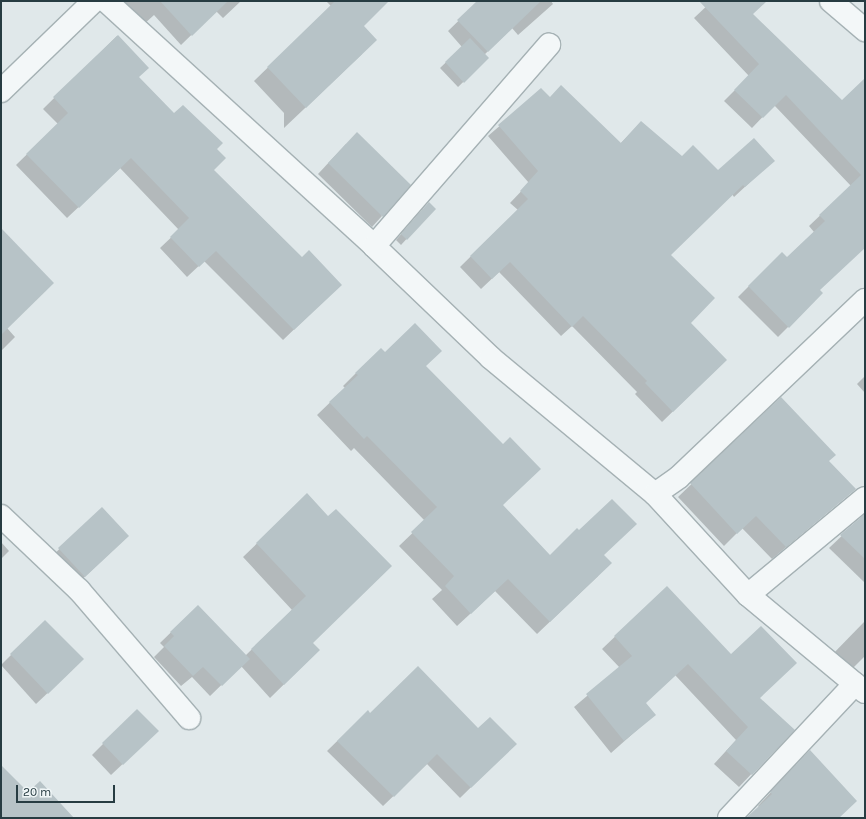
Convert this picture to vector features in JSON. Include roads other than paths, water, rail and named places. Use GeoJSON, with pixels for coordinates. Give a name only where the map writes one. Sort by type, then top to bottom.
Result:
{"type":"FeatureCollection","features":[{"type":"Feature","properties":{"kind":"street"},"geometry":{"type":"LineString","coordinates":[[1,91],[94,1]]}},
{"type":"Feature","properties":{"kind":"street"},"geometry":{"type":"LineString","coordinates":[[106,1],[374,246],[490,358],[655,494],[748,595],[860,688],[729,818]]}},
{"type":"Feature","properties":{"kind":"street"},"geometry":{"type":"LineString","coordinates":[[831,1],[865,30]]}},
{"type":"Feature","properties":{"kind":"street"},"geometry":{"type":"LineString","coordinates":[[374,246],[549,45]]}},
{"type":"Feature","properties":{"kind":"street"},"geometry":{"type":"LineString","coordinates":[[655,494],[679,477],[865,300]]}},
{"type":"Feature","properties":{"kind":"street"},"geometry":{"type":"LineString","coordinates":[[748,595],[865,498]]}},
{"type":"Feature","properties":{"kind":"street"},"geometry":{"type":"LineString","coordinates":[[1,516],[79,590],[189,718]]}}]}
